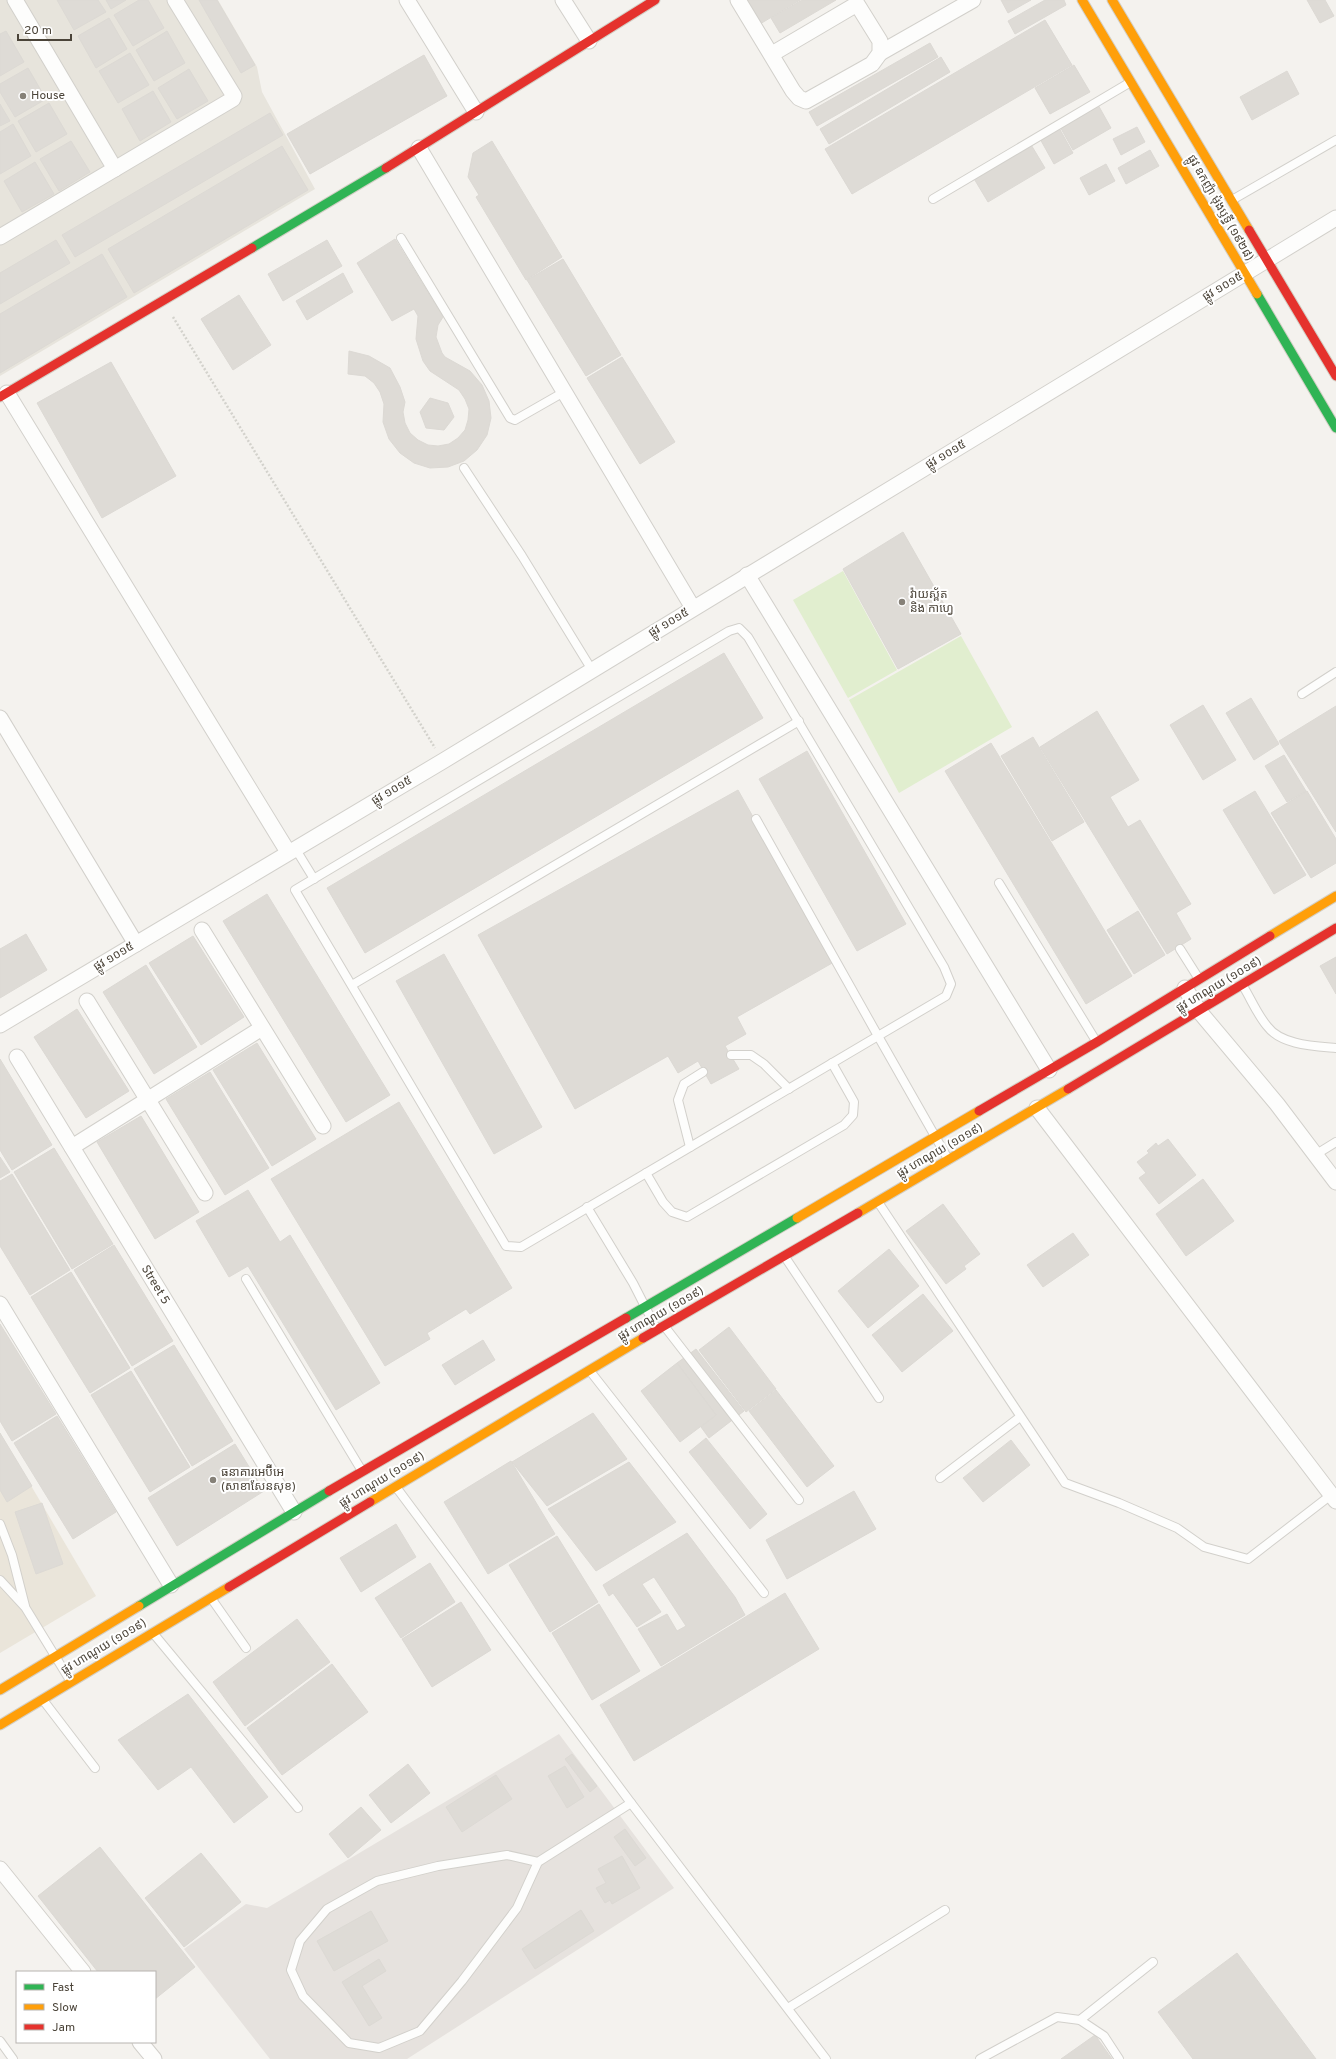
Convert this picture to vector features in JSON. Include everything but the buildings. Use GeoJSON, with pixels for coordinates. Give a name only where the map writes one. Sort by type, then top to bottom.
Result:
{"type":"FeatureCollection","features":[{"type":"Feature","properties":{"kind":"main road"},"geometry":{"type":"LineString","coordinates":[[4,395],[419,148],[655,0]]}},
{"type":"Feature","properties":{"kind":"main road","name":"ផ្លូវ ឧកញ៉ា ម៉ុងឫទ្ធី (១៩២៨)"},"geometry":{"type":"LineString","coordinates":[[1082,0],[1132,81],[1336,428]]}},
{"type":"Feature","properties":{"kind":"main road","name":"ផ្លូវ ឧកញ៉ា ម៉ុងឫទ្ធី (១៩២៨)"},"geometry":{"type":"LineString","coordinates":[[1112,0],[1336,376]]}},
{"type":"Feature","properties":{"kind":"main road","name":"ផ្លូវ ហាណូយ (១០១៩)"},"geometry":{"type":"LineString","coordinates":[[0,1690],[294,1512],[1049,1070],[1336,896]]}},
{"type":"Feature","properties":{"kind":"main road","name":"ផ្លូវ ហាណូយ (១០១៩)"},"geometry":{"type":"LineString","coordinates":[[0,1726],[152,1632],[589,1370],[1038,1108],[1336,928]]}},
{"type":"Feature","properties":{"kind":"street"},"geometry":{"type":"LineString","coordinates":[[15,0],[115,169]]}},
{"type":"Feature","properties":{"kind":"street"},"geometry":{"type":"LineString","coordinates":[[0,237],[233,99],[234,96],[175,0]]}},
{"type":"Feature","properties":{"kind":"street"},"geometry":{"type":"LineString","coordinates":[[408,0],[476,112]]}},
{"type":"Feature","properties":{"kind":"street"},"geometry":{"type":"LineString","coordinates":[[563,0],[588,41]]}},
{"type":"Feature","properties":{"kind":"street"},"geometry":{"type":"LineString","coordinates":[[738,0],[793,91],[799,98],[806,101],[872,64],[880,53],[973,0]]}},
{"type":"Feature","properties":{"kind":"street"},"geometry":{"type":"LineString","coordinates":[[772,54],[857,4],[880,41],[880,53]]}},
{"type":"Feature","properties":{"kind":"street"},"geometry":{"type":"LineString","coordinates":[[419,148],[693,608]]}},
{"type":"Feature","properties":{"kind":"street","name":"ផ្លូវ ១០១៥"},"geometry":{"type":"LineString","coordinates":[[0,1025],[291,850],[443,761],[1336,218]]}},
{"type":"Feature","properties":{"kind":"street"},"geometry":{"type":"LineString","coordinates":[[4,395],[291,850]]}},
{"type":"Feature","properties":{"kind":"street"},"geometry":{"type":"LineString","coordinates":[[747,575],[1049,1070]]}},
{"type":"Feature","properties":{"kind":"street"},"geometry":{"type":"LineString","coordinates":[[0,718],[136,944]]}},
{"type":"Feature","properties":{"kind":"street"},"geometry":{"type":"LineString","coordinates":[[202,930],[323,1126]]}},
{"type":"Feature","properties":{"kind":"street"},"geometry":{"type":"LineString","coordinates":[[1185,988],[1199,1011],[1277,1104],[1336,1182]]}},
{"type":"Feature","properties":{"kind":"street"},"geometry":{"type":"LineString","coordinates":[[87,1001],[205,1193]]}},
{"type":"Feature","properties":{"kind":"street"},"geometry":{"type":"LineString","coordinates":[[72,1148],[262,1028]]}},
{"type":"Feature","properties":{"kind":"street","name":"Street 5"},"geometry":{"type":"LineString","coordinates":[[17,1058],[294,1512]]}},
{"type":"Feature","properties":{"kind":"street"},"geometry":{"type":"LineString","coordinates":[[1038,1108],[1334,1496]]}},
{"type":"Feature","properties":{"kind":"street"},"geometry":{"type":"LineString","coordinates":[[0,1304],[172,1585]]}},
{"type":"Feature","properties":{"kind":"street"},"geometry":{"type":"LineString","coordinates":[[0,1869],[83,1971]]}},
{"type":"Feature","properties":{"kind":"street"},"geometry":{"type":"LineString","coordinates":[[141,2043],[154,2059]]}},
{"type":"Feature","properties":{"kind":"lane"},"geometry":{"type":"LineString","coordinates":[[933,199],[1132,81]]}},
{"type":"Feature","properties":{"kind":"lane"},"geometry":{"type":"LineString","coordinates":[[1232,201],[1336,140]]}},
{"type":"Feature","properties":{"kind":"lane"},"geometry":{"type":"LineString","coordinates":[[401,238],[510,418],[515,420],[564,392]]}},
{"type":"Feature","properties":{"kind":"lane"},"geometry":{"type":"LineString","coordinates":[[464,468],[522,556],[592,670]]}},
{"type":"Feature","properties":{"kind":"lane"},"geometry":{"type":"LineString","coordinates":[[739,628],[748,637],[944,967],[951,984],[946,996],[521,1247],[506,1246],[295,890],[314,879],[729,631],[739,628]]}},
{"type":"Feature","properties":{"kind":"lane"},"geometry":{"type":"LineString","coordinates":[[1302,694],[1336,672]]}},
{"type":"Feature","properties":{"kind":"lane"},"geometry":{"type":"LineString","coordinates":[[352,985],[798,721]]}},
{"type":"Feature","properties":{"kind":"lane"},"geometry":{"type":"LineString","coordinates":[[756,819],[949,1160]]}},
{"type":"Feature","properties":{"kind":"lane"},"geometry":{"type":"LineString","coordinates":[[291,850],[314,879]]}},
{"type":"Feature","properties":{"kind":"lane"},"geometry":{"type":"LineString","coordinates":[[999,883],[1096,1042]]}},
{"type":"Feature","properties":{"kind":"lane"},"geometry":{"type":"LineString","coordinates":[[1180,949],[1199,979]]}},
{"type":"Feature","properties":{"kind":"lane"},"geometry":{"type":"LineString","coordinates":[[1243,985],[1267,1027],[1278,1035],[1294,1042],[1336,1048]]}},
{"type":"Feature","properties":{"kind":"lane"},"geometry":{"type":"LineString","coordinates":[[731,1056],[751,1056],[764,1064],[789,1089]]}},
{"type":"Feature","properties":{"kind":"lane"},"geometry":{"type":"LineString","coordinates":[[646,1173],[662,1202],[672,1212],[687,1217],[844,1125],[853,1116],[854,1102],[832,1063]]}},
{"type":"Feature","properties":{"kind":"lane"},"geometry":{"type":"LineString","coordinates":[[690,1147],[678,1100],[684,1084],[703,1072]]}},
{"type":"Feature","properties":{"kind":"lane"},"geometry":{"type":"LineString","coordinates":[[1315,1155],[1336,1142]]}},
{"type":"Feature","properties":{"kind":"lane"},"geometry":{"type":"LineString","coordinates":[[878,1201],[1065,1483],[1119,1503],[1177,1528],[1204,1547],[1248,1559],[1334,1496]]}},
{"type":"Feature","properties":{"kind":"lane"},"geometry":{"type":"LineString","coordinates":[[587,1207],[633,1283],[645,1307],[799,1500]]}},
{"type":"Feature","properties":{"kind":"lane"},"geometry":{"type":"LineString","coordinates":[[784,1256],[879,1398]]}},
{"type":"Feature","properties":{"kind":"lane"},"geometry":{"type":"LineString","coordinates":[[246,1279],[362,1472]]}},
{"type":"Feature","properties":{"kind":"lane"},"geometry":{"type":"LineString","coordinates":[[589,1370],[764,1593]]}},
{"type":"Feature","properties":{"kind":"lane"},"geometry":{"type":"LineString","coordinates":[[940,1478],[1020,1417]]}},
{"type":"Feature","properties":{"kind":"lane"},"geometry":{"type":"LineString","coordinates":[[396,1486],[631,1802],[826,2059]]}},
{"type":"Feature","properties":{"kind":"lane"},"geometry":{"type":"LineString","coordinates":[[0,1524],[12,1555],[25,1607]]}},
{"type":"Feature","properties":{"kind":"lane"},"geometry":{"type":"LineString","coordinates":[[0,1580],[25,1607],[71,1682]]}},
{"type":"Feature","properties":{"kind":"lane"},"geometry":{"type":"LineString","coordinates":[[211,1597],[246,1648]]}},
{"type":"Feature","properties":{"kind":"lane"},"geometry":{"type":"LineString","coordinates":[[152,1632],[298,1808]]}},
{"type":"Feature","properties":{"kind":"lane"},"geometry":{"type":"LineString","coordinates":[[42,1699],[95,1768]]}},
{"type":"Feature","properties":{"kind":"lane"},"geometry":{"type":"LineString","coordinates":[[538,1862],[507,1855],[438,1866],[377,1881],[328,1909],[300,1941],[291,1970],[303,1996],[349,2043],[379,2048],[420,2031],[462,1981],[517,1908],[538,1862],[631,1802]]}},
{"type":"Feature","properties":{"kind":"lane"},"geometry":{"type":"LineString","coordinates":[[788,2008],[946,1910]]}},
{"type":"Feature","properties":{"kind":"lane"},"geometry":{"type":"LineString","coordinates":[[1080,2020],[1153,1962]]}},
{"type":"Feature","properties":{"kind":"lane"},"geometry":{"type":"LineString","coordinates":[[980,2059],[1057,2017],[1080,2020],[1104,2036],[1119,2059]]}},
{"type":"Feature","properties":{"kind":"lane"},"geometry":{"type":"LineString","coordinates":[[0,2041],[13,2059]]}},
{"type":"Feature","properties":{"kind":"path"},"geometry":{"type":"LineString","coordinates":[[164,301],[443,761]]}},
{"type":"Feature","properties":{"kind":"shaded area"},"geometry":{"type":"Polygon","coordinates":[[[0,0],[218,0],[257,67],[262,92],[315,189],[0,376],[0,0]]]}},
{"type":"Feature","properties":{"kind":"shaded area"},"geometry":{"type":"Polygon","coordinates":[[[0,1433],[96,1596],[0,1653],[0,1433]]]}},
{"type":"Feature","properties":{"kind":"shaded area"},"geometry":{"type":"Polygon","coordinates":[[[559,1734],[674,1888],[407,2059],[270,2059],[184,1949],[246,1904],[267,1908],[559,1734]]]}},
{"type":"Feature","properties":{"kind":"green space"},"geometry":{"type":"Polygon","coordinates":[[[843,571],[897,670],[848,698],[793,600],[843,571]]]}},
{"type":"Feature","properties":{"kind":"green space"},"geometry":{"type":"Polygon","coordinates":[[[961,636],[1012,727],[899,793],[849,700],[961,636]]]}},
{"type":"Feature","properties":{"kind":"traffic: fast"},"geometry":{"type":"LineString","coordinates":[[252,248],[386,168]]}},
{"type":"Feature","properties":{"kind":"traffic: fast"},"geometry":{"type":"LineString","coordinates":[[1257,294],[1336,428]]}},
{"type":"Feature","properties":{"kind":"traffic: fast"},"geometry":{"type":"LineString","coordinates":[[626,1318],[797,1218]]}},
{"type":"Feature","properties":{"kind":"traffic: fast"},"geometry":{"type":"LineString","coordinates":[[139,1606],[329,1491]]}},
{"type":"Feature","properties":{"kind":"traffic: slow"},"geometry":{"type":"LineString","coordinates":[[1082,0],[1257,294]]}},
{"type":"Feature","properties":{"kind":"traffic: slow"},"geometry":{"type":"LineString","coordinates":[[1112,0],[1249,230]]}},
{"type":"Feature","properties":{"kind":"traffic: slow"},"geometry":{"type":"LineString","coordinates":[[1270,936],[1336,896]]}},
{"type":"Feature","properties":{"kind":"traffic: slow"},"geometry":{"type":"LineString","coordinates":[[858,1213],[1068,1089]]}},
{"type":"Feature","properties":{"kind":"traffic: slow"},"geometry":{"type":"LineString","coordinates":[[797,1218],[979,1111]]}},
{"type":"Feature","properties":{"kind":"traffic: slow"},"geometry":{"type":"LineString","coordinates":[[370,1502],[643,1338]]}},
{"type":"Feature","properties":{"kind":"traffic: slow"},"geometry":{"type":"LineString","coordinates":[[0,1725],[229,1587]]}},
{"type":"Feature","properties":{"kind":"traffic: slow"},"geometry":{"type":"LineString","coordinates":[[0,1690],[139,1606]]}},
{"type":"Feature","properties":{"kind":"traffic: jam"},"geometry":{"type":"LineString","coordinates":[[386,168],[655,0]]}},
{"type":"Feature","properties":{"kind":"traffic: jam"},"geometry":{"type":"LineString","coordinates":[[1249,230],[1336,376]]}},
{"type":"Feature","properties":{"kind":"traffic: jam"},"geometry":{"type":"LineString","coordinates":[[0,397],[252,248]]}},
{"type":"Feature","properties":{"kind":"traffic: jam"},"geometry":{"type":"LineString","coordinates":[[1068,1089],[1336,928]]}},
{"type":"Feature","properties":{"kind":"traffic: jam"},"geometry":{"type":"LineString","coordinates":[[979,1111],[1097,1042],[1270,936]]}},
{"type":"Feature","properties":{"kind":"traffic: jam"},"geometry":{"type":"LineString","coordinates":[[643,1338],[858,1213]]}},
{"type":"Feature","properties":{"kind":"traffic: jam"},"geometry":{"type":"LineString","coordinates":[[329,1491],[626,1318]]}},
{"type":"Feature","properties":{"kind":"traffic: jam"},"geometry":{"type":"LineString","coordinates":[[229,1587],[370,1502]]}},
{"type":"Feature","properties":{"kind":"place","name":"House"},"geometry":{"type":"Point","coordinates":[23,96]}},
{"type":"Feature","properties":{"kind":"place","name":"វ៉ាយស្ព័ត និង កាហ្វេ"},"geometry":{"type":"Point","coordinates":[902,602]}},
{"type":"Feature","properties":{"kind":"place","name":"ធនាគារអេប៊ីអេ (សាខាសែនសុខ)"},"geometry":{"type":"Point","coordinates":[213,1480]}}]}
